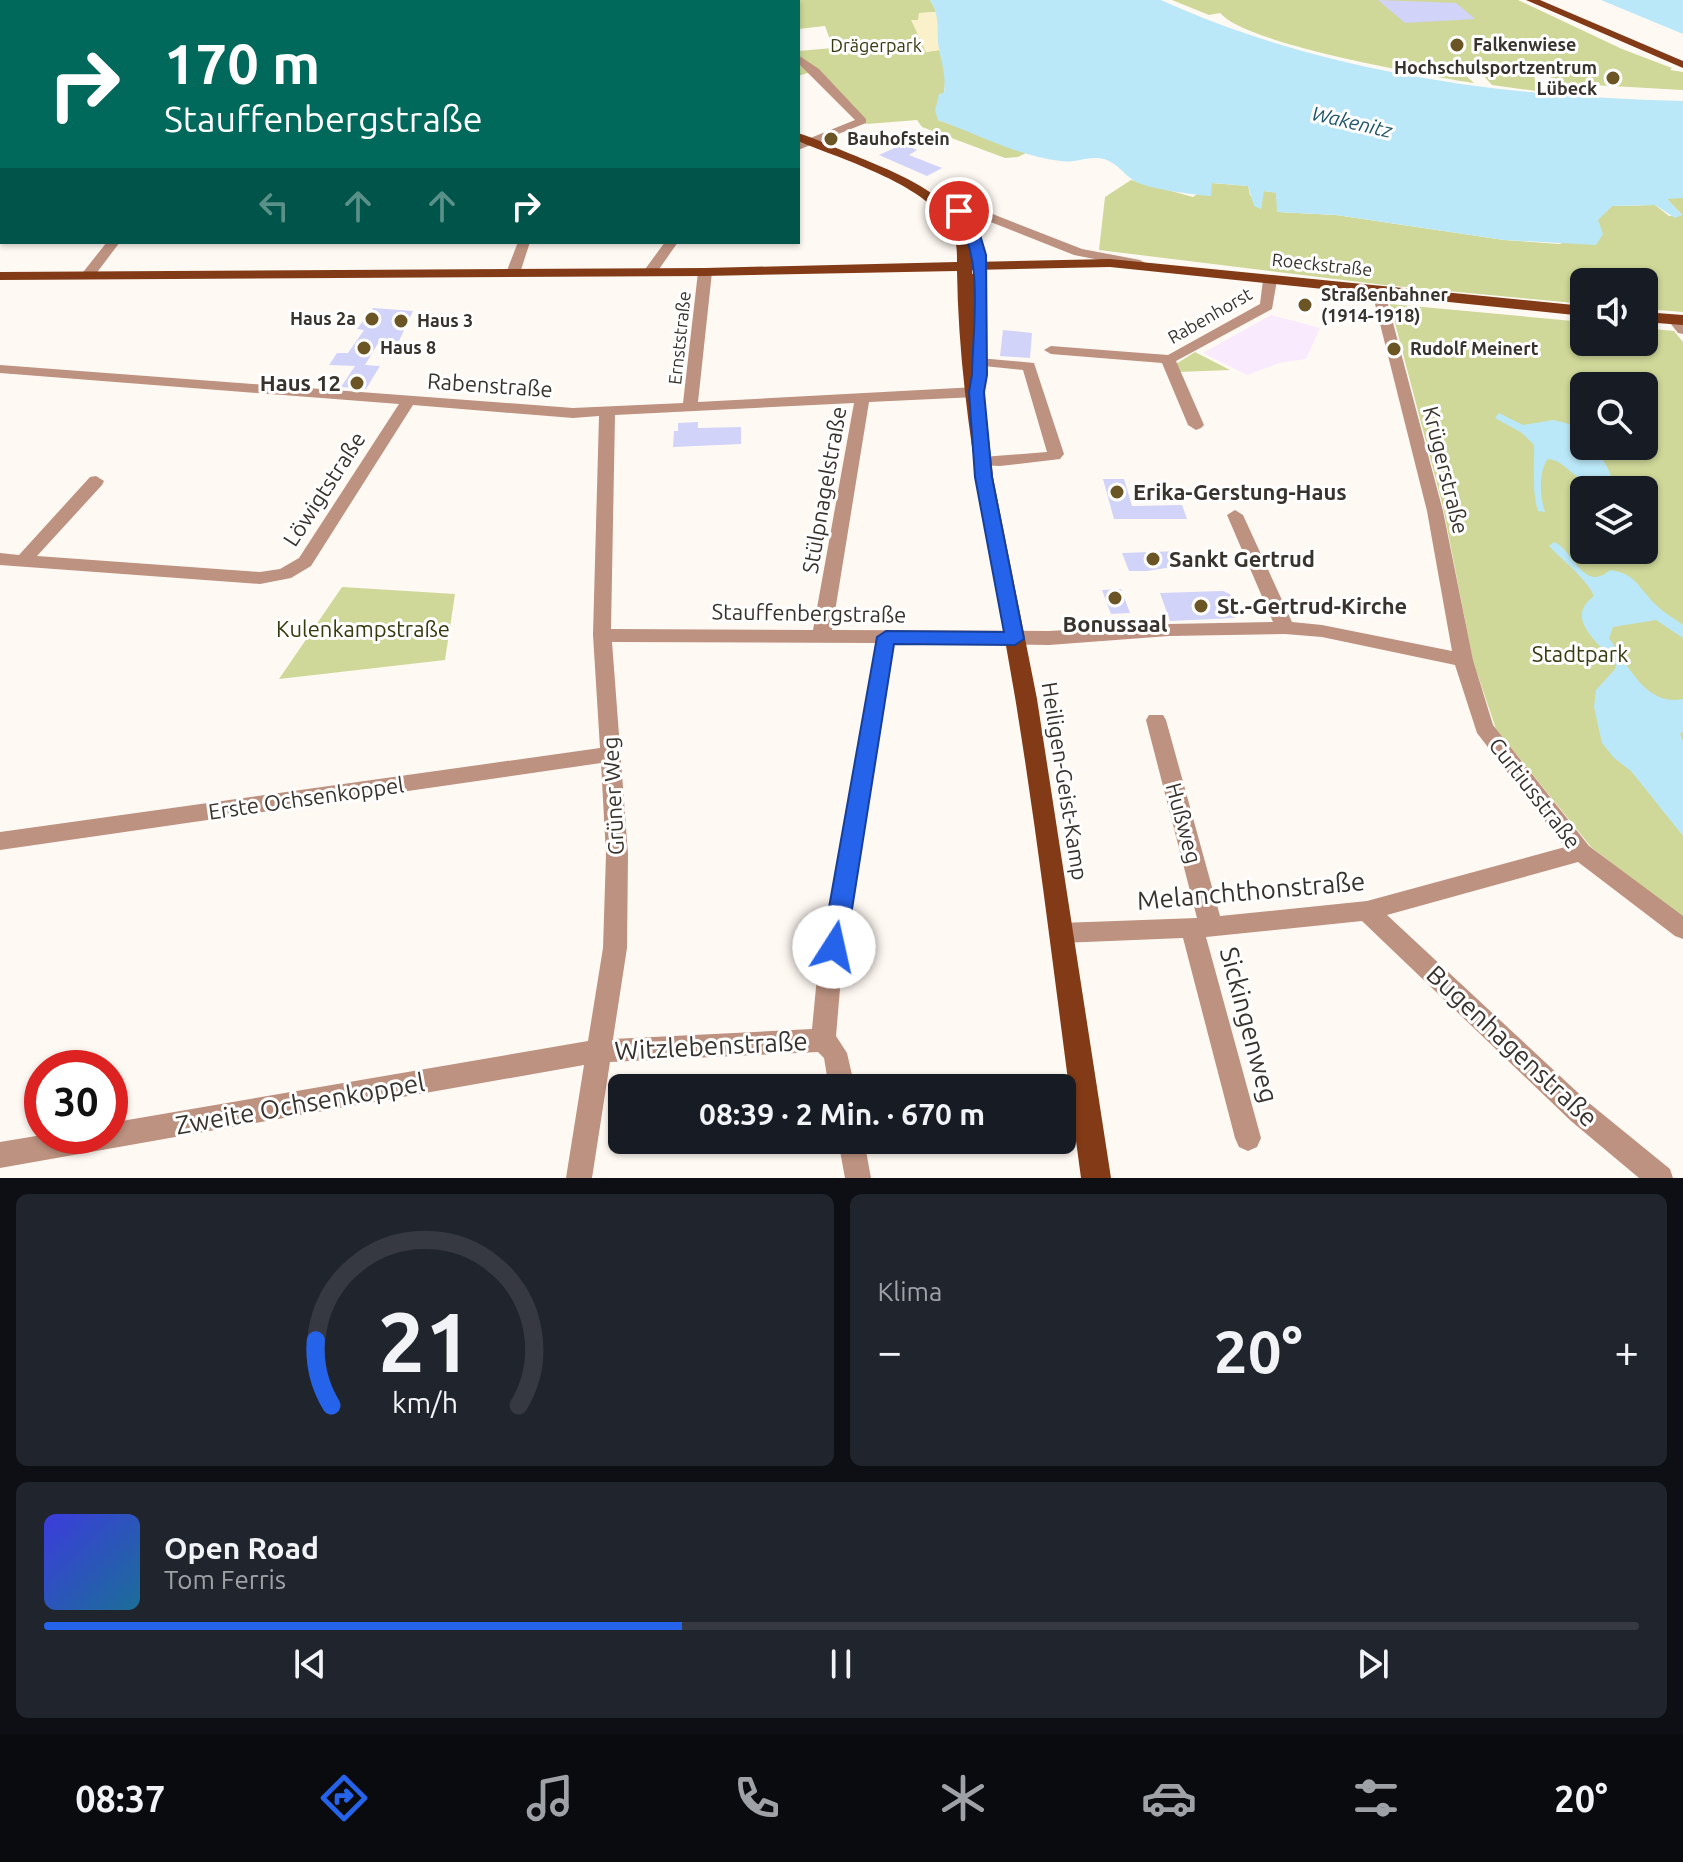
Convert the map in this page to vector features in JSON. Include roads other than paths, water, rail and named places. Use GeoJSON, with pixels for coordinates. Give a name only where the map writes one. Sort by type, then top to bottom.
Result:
{"type":"FeatureCollection","features":[{"type":"Feature","properties":{"kind":"main road"},"geometry":{"type":"LineString","coordinates":[[1531,0],[1683,65]]}},
{"type":"Feature","properties":{"kind":"main road"},"geometry":{"type":"LineString","coordinates":[[805,145],[897,179],[937,199]]}},
{"type":"Feature","properties":{"kind":"main road","name":"Heiligen-Geist-Kamp"},"geometry":{"type":"LineString","coordinates":[[937,199],[959,211],[978,242],[972,269],[966,335],[970,375],[976,392]]}},
{"type":"Feature","properties":{"kind":"main road","name":"Heiligen-Geist-Kamp"},"geometry":{"type":"LineString","coordinates":[[937,199],[960,229],[972,269],[982,462],[1015,639],[1096,1178]]}},
{"type":"Feature","properties":{"kind":"main road"},"geometry":{"type":"LineString","coordinates":[[0,276],[650,272],[747,275],[972,269],[1085,260]]}},
{"type":"Feature","properties":{"kind":"main road","name":"Roeckstraße"},"geometry":{"type":"LineString","coordinates":[[1085,260],[1570,310]]}},
{"type":"Feature","properties":{"kind":"main road","name":"Roeckstraße"},"geometry":{"type":"LineString","coordinates":[[1085,260],[1246,277]]}},
{"type":"Feature","properties":{"kind":"main road"},"geometry":{"type":"LineString","coordinates":[[1658,319],[1680,323]]}},
{"type":"Feature","properties":{"kind":"street"},"geometry":{"type":"LineString","coordinates":[[800,60],[815,71],[862,121],[805,145]]}},
{"type":"Feature","properties":{"kind":"street"},"geometry":{"type":"LineString","coordinates":[[959,211],[986,216],[1085,260]]}},
{"type":"Feature","properties":{"kind":"street"},"geometry":{"type":"LineString","coordinates":[[87,276],[112,244]]}},
{"type":"Feature","properties":{"kind":"street"},"geometry":{"type":"LineString","coordinates":[[513,273],[523,244]]}},
{"type":"Feature","properties":{"kind":"street"},"geometry":{"type":"LineString","coordinates":[[650,272],[671,244]]}},
{"type":"Feature","properties":{"kind":"street","name":"Ernststraße"},"geometry":{"type":"LineString","coordinates":[[690,407],[705,272]]}},
{"type":"Feature","properties":{"kind":"street","name":"Rabenhorst"},"geometry":{"type":"LineString","coordinates":[[1051,350],[1168,359],[1267,306],[1270,280]]}},
{"type":"Feature","properties":{"kind":"street","name":"Krügerstraße"},"geometry":{"type":"LineString","coordinates":[[1379,292],[1435,511],[1463,660]]}},
{"type":"Feature","properties":{"kind":"street"},"geometry":{"type":"LineString","coordinates":[[1168,359],[1196,425]]}},
{"type":"Feature","properties":{"kind":"street"},"geometry":{"type":"LineString","coordinates":[[979,362],[1029,366],[1056,456],[982,462]]}},
{"type":"Feature","properties":{"kind":"street","name":"Rabenstraße"},"geometry":{"type":"LineString","coordinates":[[0,369],[573,413],[976,392]]}},
{"type":"Feature","properties":{"kind":"street","name":"Stülpnagelstraße"},"geometry":{"type":"LineString","coordinates":[[821,637],[862,398]]}},
{"type":"Feature","properties":{"kind":"street","name":"Löwigtstraße"},"geometry":{"type":"LineString","coordinates":[[24,560],[260,578],[285,574],[305,562],[409,400]]}},
{"type":"Feature","properties":{"kind":"street","name":"Grüner Weg"},"geometry":{"type":"LineString","coordinates":[[579,1178],[615,933],[617,854],[602,635],[607,412]]}},
{"type":"Feature","properties":{"kind":"street"},"geometry":{"type":"LineString","coordinates":[[0,559],[24,560],[96,481]]}},
{"type":"Feature","properties":{"kind":"street"},"geometry":{"type":"LineString","coordinates":[[1235,515],[1285,628]]}},
{"type":"Feature","properties":{"kind":"street","name":"Stauffenbergstraße"},"geometry":{"type":"LineString","coordinates":[[602,635],[1015,639],[1169,630],[1285,628],[1322,631],[1463,660]]}},
{"type":"Feature","properties":{"kind":"street"},"geometry":{"type":"LineString","coordinates":[[839,1074],[835,1053],[823,1040],[829,977],[886,637]]}},
{"type":"Feature","properties":{"kind":"street","name":"Curtiusstraße"},"geometry":{"type":"LineString","coordinates":[[1463,660],[1484,728],[1581,852],[1683,929]]}},
{"type":"Feature","properties":{"kind":"street","name":"Hußweg"},"geometry":{"type":"LineString","coordinates":[[1156,720],[1202,927]]}},
{"type":"Feature","properties":{"kind":"street","name":"Erste Ochsenkoppel"},"geometry":{"type":"LineString","coordinates":[[0,841],[612,754]]}},
{"type":"Feature","properties":{"kind":"street","name":"Melanchthonstraße"},"geometry":{"type":"LineString","coordinates":[[1061,933],[1202,927],[1367,911],[1581,852]]}},
{"type":"Feature","properties":{"kind":"street","name":"Bugenhagenstraße"},"geometry":{"type":"LineString","coordinates":[[1367,911],[1580,1112],[1660,1178]]}},
{"type":"Feature","properties":{"kind":"street","name":"Sickingenweg"},"geometry":{"type":"LineString","coordinates":[[1202,927],[1248,1138]]}},
{"type":"Feature","properties":{"kind":"street","name":"Witzlebenstraße"},"geometry":{"type":"LineString","coordinates":[[600,1051],[823,1040]]}},
{"type":"Feature","properties":{"kind":"street","name":"Zweite Ochsenkoppel"},"geometry":{"type":"LineString","coordinates":[[0,1155],[600,1051]]}},
{"type":"Feature","properties":{"kind":"street"},"geometry":{"type":"LineString","coordinates":[[854,1154],[858,1178]]}},
{"type":"Feature","properties":{"kind":"water","name":"Wakenitz"},"geometry":{"type":"Polygon","coordinates":[[[930,0],[1161,0],[1286,46],[1417,77],[1550,94],[1683,101],[1683,198],[1667,199],[1682,215],[1675,218],[1655,205],[1612,206],[1598,220],[1603,234],[1596,245],[1504,240],[1336,215],[1277,212],[1276,193],[1264,191],[1261,209],[1254,206],[1248,186],[1212,183],[1211,196],[1183,193],[1139,183],[1104,159],[1066,161],[1030,155],[938,120],[935,111],[939,94],[944,93],[944,80],[937,18],[930,0]]]}},
{"type":"Feature","properties":{"kind":"water"},"geometry":{"type":"Polygon","coordinates":[[[1601,0],[1683,0],[1683,34],[1601,0]]]}},
{"type":"Feature","properties":{"kind":"water"},"geometry":{"type":"Polygon","coordinates":[[[1499,413],[1523,425],[1554,420],[1570,424],[1570,460],[1604,460],[1610,476],[1577,476],[1562,464],[1548,459],[1541,485],[1545,512],[1538,511],[1534,487],[1534,445],[1522,433],[1495,418],[1499,413]]]}},
{"type":"Feature","properties":{"kind":"water"},"geometry":{"type":"Polygon","coordinates":[[[1554,542],[1561,546],[1570,557],[1570,564],[1576,564],[1585,574],[1593,577],[1610,570],[1626,574],[1659,608],[1683,625],[1683,638],[1656,620],[1613,627],[1609,638],[1638,681],[1648,690],[1670,700],[1683,699],[1683,732],[1680,734],[1683,741],[1683,836],[1631,771],[1614,758],[1602,743],[1594,707],[1596,690],[1616,664],[1593,639],[1583,622],[1585,605],[1594,596],[1591,590],[1549,546],[1554,542]]]}},
{"type":"Feature","properties":{"kind":"place","name":"Falkenwiese"},"geometry":{"type":"Point","coordinates":[1457,45]}},
{"type":"Feature","properties":{"kind":"place","name":"Hochschulsportzentrum Lübeck"},"geometry":{"type":"Point","coordinates":[1613,78]}},
{"type":"Feature","properties":{"kind":"place","name":"Bauhofstein"},"geometry":{"type":"Point","coordinates":[831,139]}},
{"type":"Feature","properties":{"kind":"place","name":"Straßenbahner (1914-1918)"},"geometry":{"type":"Point","coordinates":[1305,305]}},
{"type":"Feature","properties":{"kind":"place","name":"Haus 2a"},"geometry":{"type":"Point","coordinates":[372,319]}},
{"type":"Feature","properties":{"kind":"place","name":"Haus 3"},"geometry":{"type":"Point","coordinates":[401,321]}},
{"type":"Feature","properties":{"kind":"place","name":"Haus 8"},"geometry":{"type":"Point","coordinates":[364,348]}},
{"type":"Feature","properties":{"kind":"place","name":"Rudolf Meinert"},"geometry":{"type":"Point","coordinates":[1394,349]}},
{"type":"Feature","properties":{"kind":"place","name":"Haus 12"},"geometry":{"type":"Point","coordinates":[357,383]}},
{"type":"Feature","properties":{"kind":"place","name":"Erika-Gerstung-Haus"},"geometry":{"type":"Point","coordinates":[1117,492]}},
{"type":"Feature","properties":{"kind":"place","name":"Sankt Gertrud"},"geometry":{"type":"Point","coordinates":[1153,559]}},
{"type":"Feature","properties":{"kind":"place","name":"Bonussaal"},"geometry":{"type":"Point","coordinates":[1115,598]}},
{"type":"Feature","properties":{"kind":"place","name":"St.-Gertrud-Kirche"},"geometry":{"type":"Point","coordinates":[1201,606]}},
{"type":"Feature","properties":{"kind":"park label","name":"Drägerpark"},"geometry":{"type":"Point","coordinates":[876,46]}},
{"type":"Feature","properties":{"kind":"park label","name":"Kulenkampstraße"},"geometry":{"type":"Point","coordinates":[363,629]}},
{"type":"Feature","properties":{"kind":"park label","name":"Stadtpark"},"geometry":{"type":"Point","coordinates":[1580,654]}}]}
